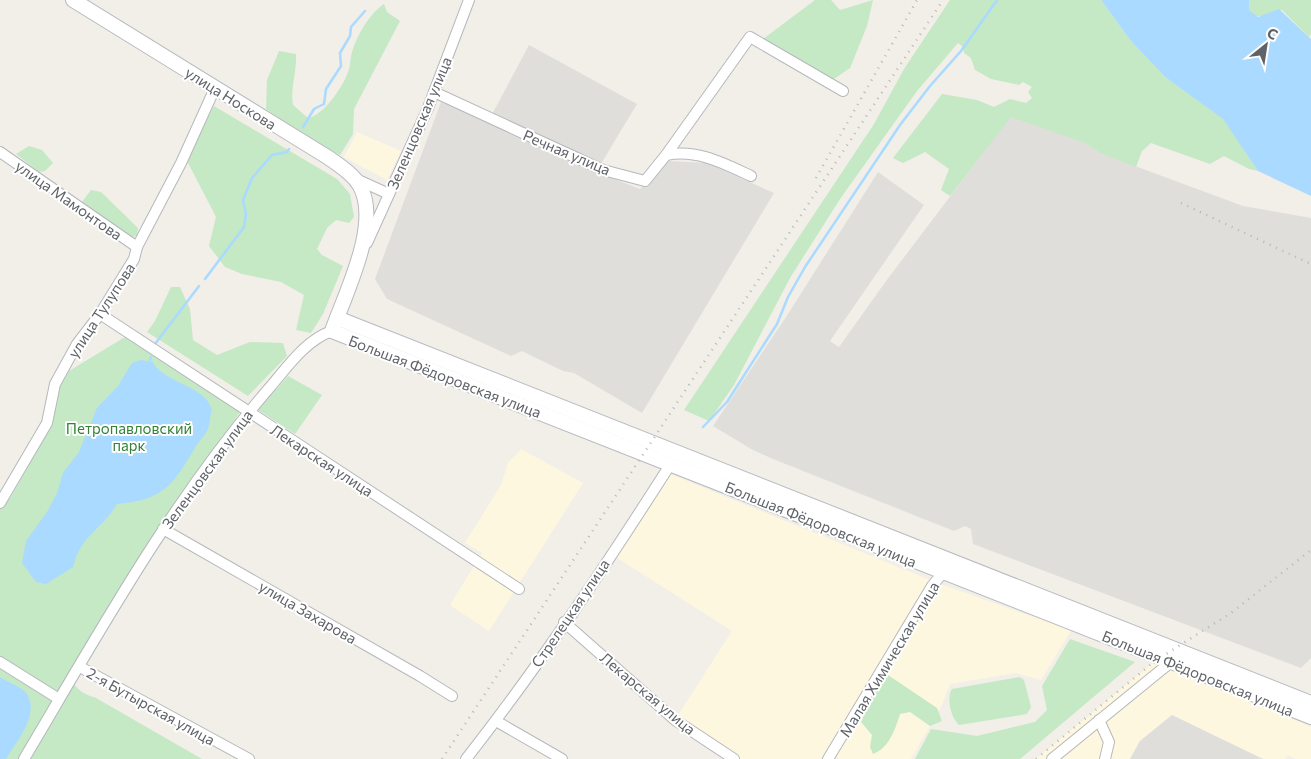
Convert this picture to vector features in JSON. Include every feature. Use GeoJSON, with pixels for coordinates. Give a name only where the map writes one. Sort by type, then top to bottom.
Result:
{"type":"FeatureCollection","features":[{"type":"Feature","properties":{"kind":"main road","name":"улица Носкова"},"geometry":{"type":"LineString","coordinates":[[73,0],[329,158],[350,175]]}},
{"type":"Feature","properties":{"kind":"main road","name":"Зеленцовская улица"},"geometry":{"type":"LineString","coordinates":[[334,325],[372,216],[362,189],[350,175]]}},
{"type":"Feature","properties":{"kind":"main road","name":"Большая Фёдоровская улица"},"geometry":{"type":"LineString","coordinates":[[334,325],[670,465],[1311,717]]}},
{"type":"Feature","properties":{"kind":"main road","name":"Большая Фёдоровская улица"},"geometry":{"type":"LineString","coordinates":[[334,325],[953,561],[1311,703]]}},
{"type":"Feature","properties":{"kind":"street","name":"Зеленцовская улица"},"geometry":{"type":"LineString","coordinates":[[372,216],[389,194],[434,92],[469,0]]}},
{"type":"Feature","properties":{"kind":"street"},"geometry":{"type":"LineString","coordinates":[[666,155],[750,37],[843,91]]}},
{"type":"Feature","properties":{"kind":"street","name":"улица Тулупова"},"geometry":{"type":"LineString","coordinates":[[0,503],[47,424],[55,384],[77,344],[100,314],[134,259],[138,247],[181,163],[215,88]]}},
{"type":"Feature","properties":{"kind":"street","name":"Речная улица"},"geometry":{"type":"LineString","coordinates":[[434,92],[603,170],[645,181],[666,155]]}},
{"type":"Feature","properties":{"kind":"street","name":"улица Мамонтова"},"geometry":{"type":"LineString","coordinates":[[0,152],[138,247]]}},
{"type":"Feature","properties":{"kind":"street"},"geometry":{"type":"LineString","coordinates":[[666,155],[684,152],[716,160],[751,176]]}},
{"type":"Feature","properties":{"kind":"street","name":"улица Носкова"},"geometry":{"type":"LineString","coordinates":[[350,175],[389,194]]}},
{"type":"Feature","properties":{"kind":"street","name":"Лекарская улица"},"geometry":{"type":"LineString","coordinates":[[100,314],[519,589]]}},
{"type":"Feature","properties":{"kind":"street","name":"Зеленцовская улица"},"geometry":{"type":"LineString","coordinates":[[24,759],[80,666],[106,617],[163,528],[248,412],[309,345],[334,325]]}},
{"type":"Feature","properties":{"kind":"street","name":"Стрелецкая улица"},"geometry":{"type":"LineString","coordinates":[[466,759],[496,720],[564,622],[670,465]]}},
{"type":"Feature","properties":{"kind":"street","name":"улица Захарова"},"geometry":{"type":"LineString","coordinates":[[163,528],[452,696]]}},
{"type":"Feature","properties":{"kind":"street","name":"Малая Химическая улица"},"geometry":{"type":"LineString","coordinates":[[828,759],[932,586],[953,561]]}},
{"type":"Feature","properties":{"kind":"street","name":"Лекарская улица"},"geometry":{"type":"LineString","coordinates":[[564,622],[675,720],[734,759]]}},
{"type":"Feature","properties":{"kind":"street"},"geometry":{"type":"LineString","coordinates":[[0,662],[59,699]]}},
{"type":"Feature","properties":{"kind":"street"},"geometry":{"type":"LineString","coordinates":[[1052,759],[1171,662]]}},
{"type":"Feature","properties":{"kind":"street","name":"2-я Бутырская улица"},"geometry":{"type":"LineString","coordinates":[[80,666],[249,759]]}},
{"type":"Feature","properties":{"kind":"street"},"geometry":{"type":"LineString","coordinates":[[496,720],[562,759]]}},
{"type":"Feature","properties":{"kind":"street"},"geometry":{"type":"LineString","coordinates":[[1100,720],[1109,742],[1105,759]]}},
{"type":"Feature","properties":{"kind":"shaded area"},"geometry":{"type":"Polygon","coordinates":[[[529,45],[637,104],[596,172],[640,189],[668,161],[707,163],[774,193],[642,413],[574,373],[563,371],[522,351],[511,356],[387,299],[375,279],[441,102],[488,122],[529,45]]]}},
{"type":"Feature","properties":{"kind":"shaded area"},"geometry":{"type":"Polygon","coordinates":[[[1011,116],[1085,143],[1100,153],[1243,206],[1311,218],[1311,658],[1301,668],[973,544],[971,529],[965,526],[954,531],[773,459],[751,449],[713,426],[788,314],[878,172],[924,205],[830,341],[839,347],[886,281],[1011,116]]]}},
{"type":"Feature","properties":{"kind":"shaded area"},"geometry":{"type":"Polygon","coordinates":[[[357,132],[401,151],[387,180],[344,157],[357,132]]]}},
{"type":"Feature","properties":{"kind":"shaded area"},"geometry":{"type":"Polygon","coordinates":[[[521,449],[583,483],[489,631],[450,605],[482,553],[465,543],[501,485],[508,463],[521,449]]]}},
{"type":"Feature","properties":{"kind":"shaded area"},"geometry":{"type":"Polygon","coordinates":[[[665,472],[935,582],[1072,629],[1041,680],[1016,673],[950,684],[941,707],[911,759],[839,759],[831,754],[828,759],[734,759],[675,720],[732,631],[611,554],[665,472]]]}},
{"type":"Feature","properties":{"kind":"shaded area"},"geometry":{"type":"Polygon","coordinates":[[[1155,661],[1311,727],[1311,759],[1296,759],[1288,755],[1285,759],[1263,759],[1172,715],[1140,741],[1130,759],[1036,759],[1155,661]]]}},
{"type":"Feature","properties":{"kind":"shaded area"},"geometry":{"type":"Polygon","coordinates":[[[1172,715],[1263,759],[1130,759],[1140,741],[1172,715]]]}},
{"type":"Feature","properties":{"kind":"green space"},"geometry":{"type":"Polygon","coordinates":[[[815,0],[831,0],[840,10],[873,0],[867,26],[850,68],[825,85],[763,39],[815,0]]]}},
{"type":"Feature","properties":{"kind":"green space"},"geometry":{"type":"Polygon","coordinates":[[[950,0],[1101,0],[1130,40],[1165,77],[1223,118],[1258,171],[1249,169],[1224,156],[1210,164],[1151,143],[1142,151],[1136,167],[1100,153],[1085,143],[1011,117],[950,196],[941,190],[949,169],[925,152],[903,163],[893,158],[942,94],[977,100],[994,107],[1010,99],[1026,103],[1032,98],[1028,92],[1032,87],[1023,82],[1019,85],[991,79],[975,70],[971,58],[964,53],[963,47],[958,43],[917,91],[840,199],[790,278],[734,385],[709,421],[684,410],[874,124],[904,69],[950,0]]]}},
{"type":"Feature","properties":{"kind":"green space"},"geometry":{"type":"Polygon","coordinates":[[[1249,0],[1311,0],[1311,34],[1309,37],[1282,10],[1260,16],[1252,14],[1249,10],[1249,0]]]}},
{"type":"Feature","properties":{"kind":"green space"},"geometry":{"type":"Polygon","coordinates":[[[384,4],[387,12],[400,21],[354,109],[353,134],[340,155],[311,140],[266,109],[267,80],[279,51],[296,54],[292,92],[293,105],[308,118],[326,107],[337,93],[345,78],[355,43],[361,31],[369,18],[384,4]]]}},
{"type":"Feature","properties":{"kind":"green space"},"geometry":{"type":"Polygon","coordinates":[[[214,106],[337,179],[350,194],[354,217],[349,223],[336,220],[327,228],[317,249],[322,255],[343,266],[323,314],[311,333],[296,330],[304,295],[281,282],[242,274],[225,267],[209,246],[216,217],[186,159],[214,106]]]}},
{"type":"Feature","properties":{"kind":"green space"},"geometry":{"type":"Polygon","coordinates":[[[29,146],[42,150],[53,163],[45,171],[39,172],[16,154],[29,146]]]}},
{"type":"Feature","properties":{"kind":"green space"},"geometry":{"type":"Polygon","coordinates":[[[91,190],[101,192],[138,228],[137,235],[131,238],[82,202],[91,190]]]}},
{"type":"Feature","properties":{"kind":"green space"},"geometry":{"type":"Polygon","coordinates":[[[171,287],[180,287],[190,309],[193,340],[217,355],[250,342],[283,343],[287,356],[248,396],[147,332],[155,321],[171,287]]]}},
{"type":"Feature","properties":{"kind":"green space","name":"Петропавловский парк"},"geometry":{"type":"Polygon","coordinates":[[[125,337],[240,412],[144,554],[69,674],[76,687],[82,692],[96,698],[202,759],[0,759],[0,509],[11,497],[53,422],[59,389],[69,371],[125,337]]]}},
{"type":"Feature","properties":{"kind":"green space"},"geometry":{"type":"Polygon","coordinates":[[[288,376],[322,395],[295,434],[258,410],[288,376]]]}},
{"type":"Feature","properties":{"kind":"green space"},"geometry":{"type":"Polygon","coordinates":[[[1070,639],[1135,662],[1020,759],[915,759],[931,729],[977,736],[1035,722],[1047,710],[1042,686],[1070,639]]]}},
{"type":"Feature","properties":{"kind":"green space"},"geometry":{"type":"Polygon","coordinates":[[[885,673],[937,708],[942,721],[930,726],[910,712],[900,714],[887,743],[873,754],[870,747],[872,735],[861,722],[878,679],[885,673]]]}},
{"type":"Feature","properties":{"kind":"green space"},"geometry":{"type":"Polygon","coordinates":[[[1020,677],[1024,680],[1031,707],[1027,714],[959,725],[956,722],[949,702],[952,689],[1020,677]]]}},
{"type":"Feature","properties":{"kind":"water"},"geometry":{"type":"Polygon","coordinates":[[[1101,0],[1249,0],[1249,10],[1258,17],[1279,9],[1311,39],[1311,196],[1258,171],[1223,119],[1165,77],[1130,40],[1101,0]]]}},
{"type":"Feature","properties":{"kind":"water"},"geometry":{"type":"Polygon","coordinates":[[[141,360],[153,362],[162,373],[200,393],[205,398],[212,409],[207,431],[167,487],[147,498],[117,504],[105,520],[86,539],[73,567],[46,584],[36,582],[22,563],[26,541],[47,512],[57,493],[63,473],[79,452],[97,408],[118,386],[132,363],[141,360]]]}},
{"type":"Feature","properties":{"kind":"water"},"geometry":{"type":"Polygon","coordinates":[[[0,677],[25,691],[30,702],[31,711],[25,728],[6,759],[0,759],[0,677]]]}},
{"type":"Feature","properties":{"kind":"waterway"},"geometry":{"type":"LineString","coordinates":[[703,427],[727,402],[777,324],[788,297],[805,267],[900,125],[930,86],[961,51],[997,0]]}},
{"type":"Feature","properties":{"kind":"waterway"},"geometry":{"type":"LineString","coordinates":[[303,127],[314,109],[324,104],[326,89],[341,66],[340,53],[350,36],[351,27],[365,11]]}},
{"type":"Feature","properties":{"kind":"waterway"},"geometry":{"type":"LineString","coordinates":[[205,279],[244,227],[246,214],[243,200],[252,178],[272,155],[287,152],[289,149]]}},
{"type":"Feature","properties":{"kind":"waterway"},"geometry":{"type":"LineString","coordinates":[[155,344],[199,286]]}},
{"type":"Feature","properties":{"kind":"railway"},"geometry":{"type":"LineString","coordinates":[[816,178],[917,0]]}},
{"type":"Feature","properties":{"kind":"railway"},"geometry":{"type":"LineString","coordinates":[[442,759],[943,0]]}},
{"type":"Feature","properties":{"kind":"railway"},"geometry":{"type":"LineString","coordinates":[[1181,203],[1311,264]]}},
{"type":"Feature","properties":{"kind":"railway"},"geometry":{"type":"LineString","coordinates":[[1036,759],[1155,661],[1231,613],[1311,550]]}}]}
